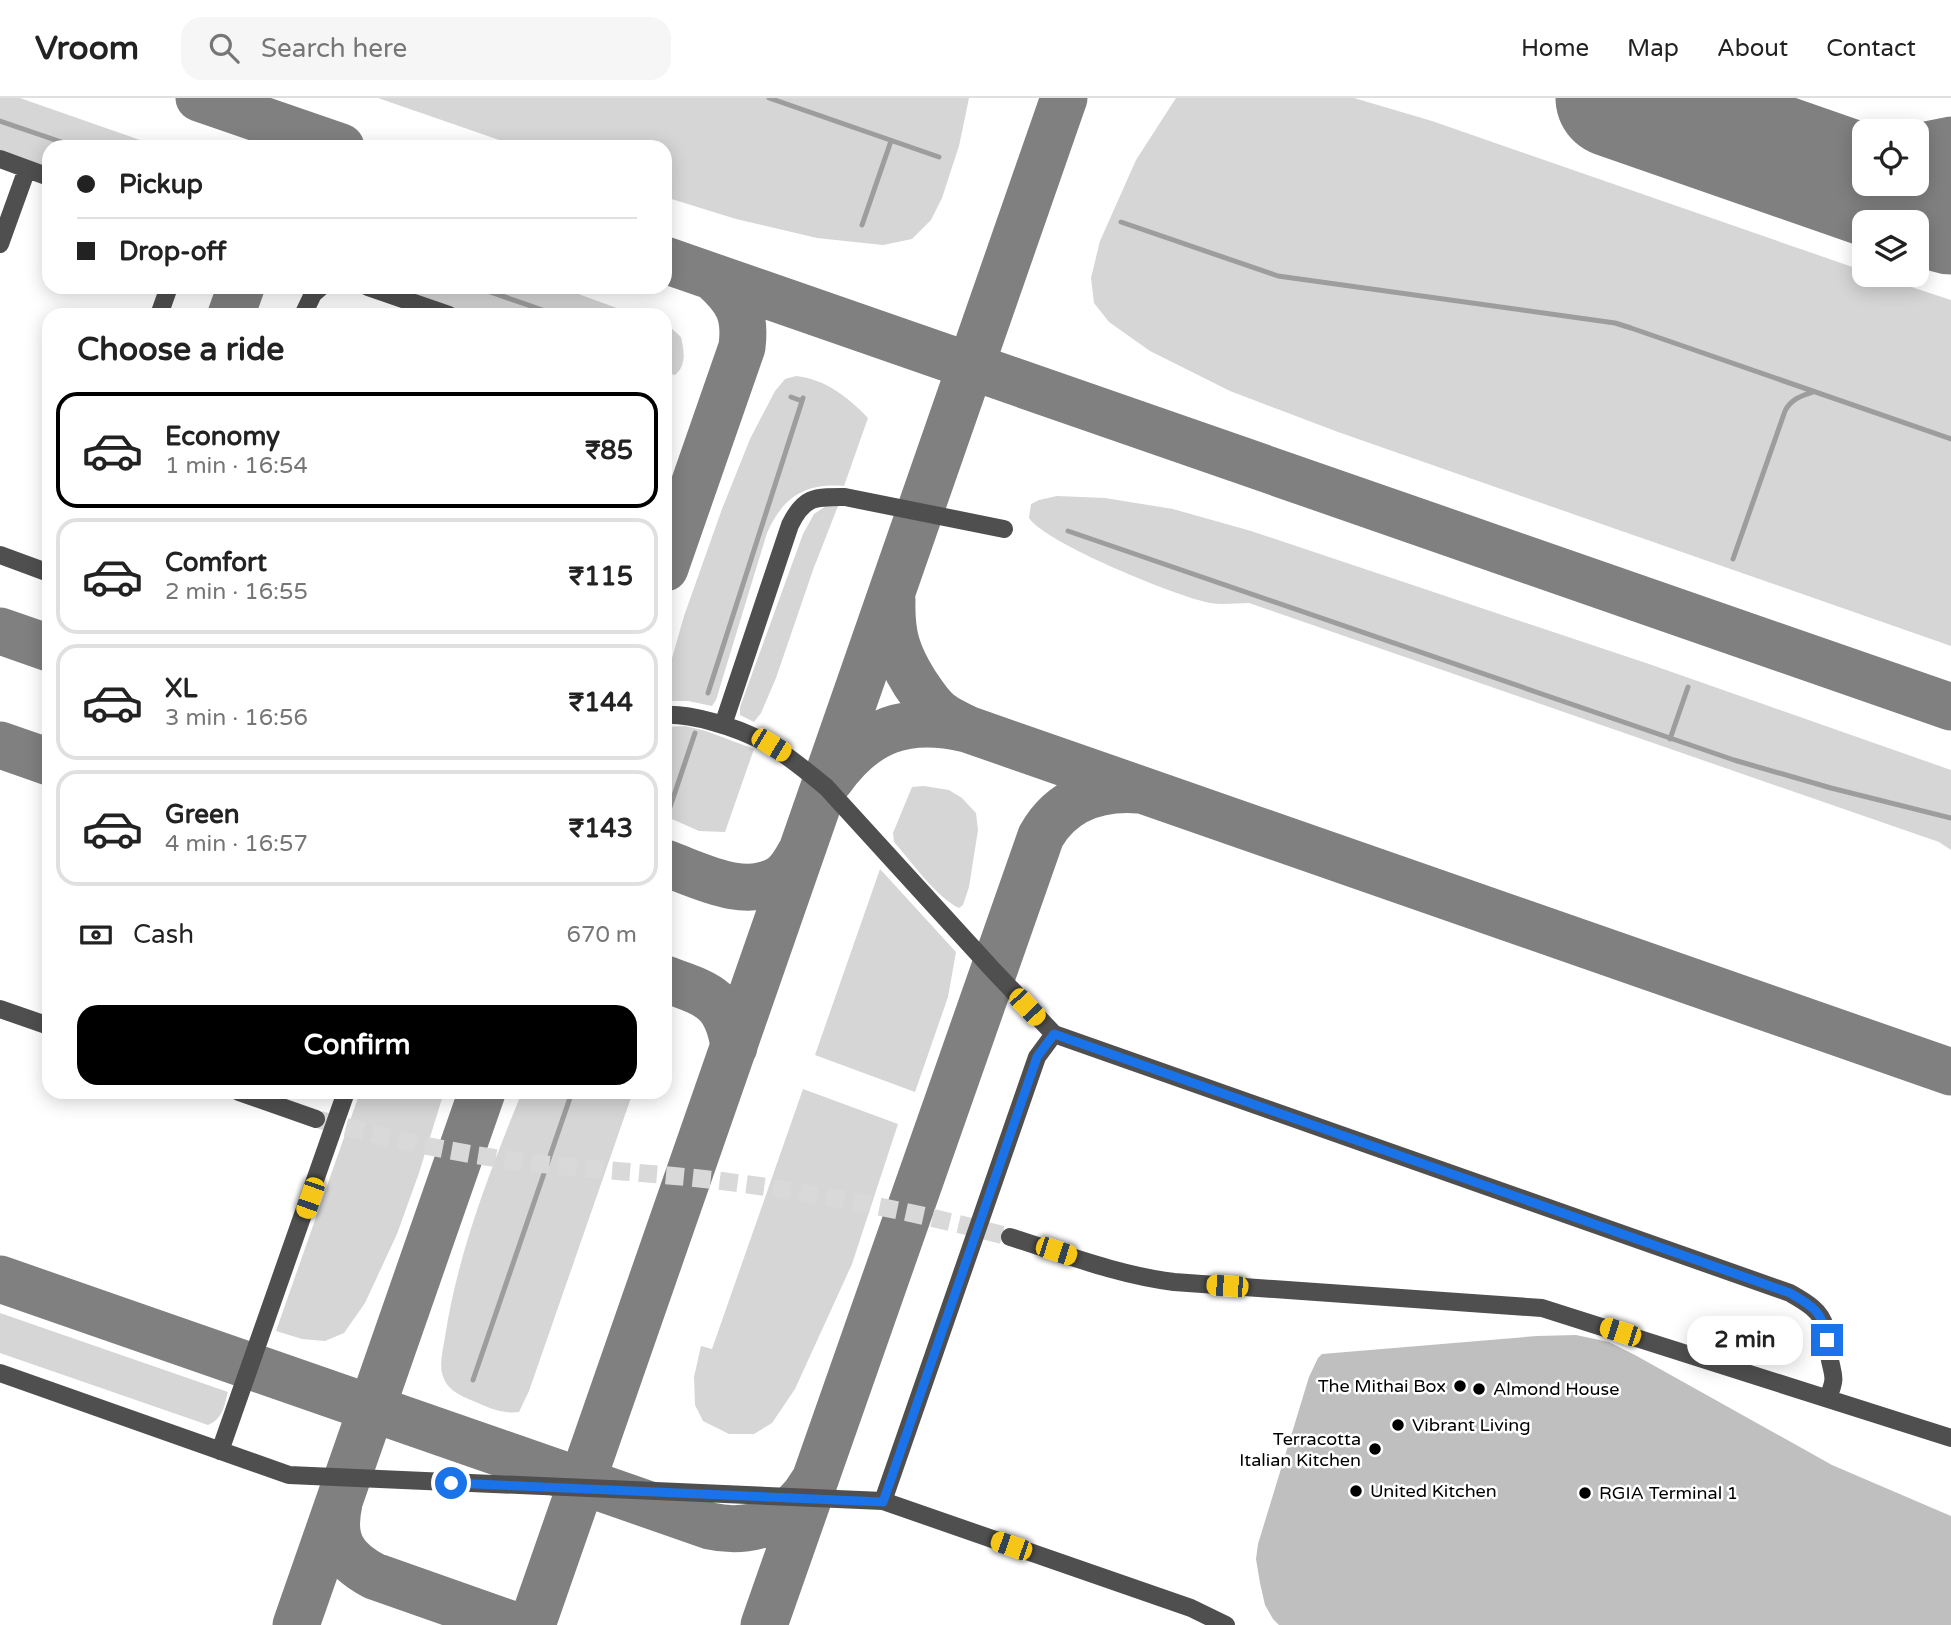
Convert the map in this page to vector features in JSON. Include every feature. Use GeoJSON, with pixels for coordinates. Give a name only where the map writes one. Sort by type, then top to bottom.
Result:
{"type":"FeatureCollection","features":[{"type":"Feature","properties":{"kind":"lane"},"geometry":{"type":"LineString","coordinates":[[0,159],[42,174]]}},
{"type":"Feature","properties":{"kind":"lane"},"geometry":{"type":"LineString","coordinates":[[0,244],[27,169]]}},
{"type":"Feature","properties":{"kind":"lane"},"geometry":{"type":"LineString","coordinates":[[388,294],[429,308]]}},
{"type":"Feature","properties":{"kind":"lane"},"geometry":{"type":"LineString","coordinates":[[723,725],[790,525],[797,510],[807,502],[820,497],[845,497],[1004,529]]}},
{"type":"Feature","properties":{"kind":"lane"},"geometry":{"type":"LineString","coordinates":[[0,555],[42,570]]}},
{"type":"Feature","properties":{"kind":"lane"},"geometry":{"type":"LineString","coordinates":[[672,715],[723,725],[759,738],[802,765],[826,787],[1054,1034],[1790,1293],[1817,1311],[1825,1325],[1835,1380],[1828,1398]]}},
{"type":"Feature","properties":{"kind":"lane"},"geometry":{"type":"LineString","coordinates":[[0,1009],[42,1024]]}},
{"type":"Feature","properties":{"kind":"lane"},"geometry":{"type":"LineString","coordinates":[[883,1502],[1037,1057],[1054,1034]]}},
{"type":"Feature","properties":{"kind":"lane"},"geometry":{"type":"LineString","coordinates":[[259,1099],[316,1119]]}},
{"type":"Feature","properties":{"kind":"lane"},"geometry":{"type":"LineString","coordinates":[[220,1451],[344,1099]]}},
{"type":"Feature","properties":{"kind":"lane"},"geometry":{"type":"LineString","coordinates":[[1010,1237],[1148,1279],[1542,1308],[1951,1438]]}},
{"type":"Feature","properties":{"kind":"lane"},"geometry":{"type":"LineString","coordinates":[[0,1373],[289,1475],[883,1502],[1191,1608],[1226,1625]]}},
{"type":"Feature","properties":{"kind":"shaded area"},"geometry":{"type":"Polygon","coordinates":[[[0,98],[20,98],[140,140],[42,140],[42,166],[0,151],[0,98]]]}},
{"type":"Feature","properties":{"kind":"shaded area"},"geometry":{"type":"Polygon","coordinates":[[[378,98],[969,98],[959,146],[942,198],[931,220],[912,239],[883,245],[817,238],[736,219],[672,199],[672,140],[499,140],[378,98]]]}},
{"type":"Feature","properties":{"kind":"shaded area"},"geometry":{"type":"Polygon","coordinates":[[[1176,98],[1354,98],[1432,121],[1852,267],[1852,287],[1911,287],[1951,300],[1951,646],[1338,432],[1230,391],[1150,351],[1109,322],[1094,303],[1091,278],[1100,241],[1136,160],[1176,98]]]}},
{"type":"Feature","properties":{"kind":"shaded area"},"geometry":{"type":"Polygon","coordinates":[[[416,294],[578,294],[617,308],[455,308],[416,294]]]}},
{"type":"Feature","properties":{"kind":"shaded area"},"geometry":{"type":"Polygon","coordinates":[[[672,329],[681,337],[684,352],[683,362],[675,375],[672,374],[672,329]]]}},
{"type":"Feature","properties":{"kind":"shaded area"},"geometry":{"type":"Polygon","coordinates":[[[796,376],[826,385],[868,418],[844,486],[807,490],[788,502],[773,521],[712,706],[672,701],[672,658],[684,616],[750,439],[775,391],[785,379],[796,376]]]}},
{"type":"Feature","properties":{"kind":"shaded area"},"geometry":{"type":"Polygon","coordinates":[[[1057,496],[1105,498],[1173,509],[1251,531],[1649,664],[1951,770],[1951,850],[1939,842],[1249,603],[1210,603],[1143,580],[1060,541],[1040,529],[1029,518],[1031,504],[1057,496]]]}},
{"type":"Feature","properties":{"kind":"shaded area"},"geometry":{"type":"Polygon","coordinates":[[[826,506],[838,506],[776,678],[761,713],[754,722],[740,715],[740,707],[803,534],[814,514],[826,506]]]}},
{"type":"Feature","properties":{"kind":"shaded area"},"geometry":{"type":"Polygon","coordinates":[[[685,726],[706,731],[754,749],[725,832],[699,831],[672,819],[672,727],[685,726]]]}},
{"type":"Feature","properties":{"kind":"shaded area"},"geometry":{"type":"Polygon","coordinates":[[[912,787],[949,790],[962,798],[976,813],[978,830],[969,887],[963,905],[959,908],[933,887],[894,842],[893,833],[912,787]]]}},
{"type":"Feature","properties":{"kind":"shaded area"},"geometry":{"type":"Polygon","coordinates":[[[880,869],[956,952],[948,997],[915,1092],[815,1055],[880,869]]]}},
{"type":"Feature","properties":{"kind":"shaded area"},"geometry":{"type":"Polygon","coordinates":[[[803,1089],[898,1124],[852,1264],[795,1389],[772,1423],[754,1434],[729,1434],[703,1421],[695,1405],[694,1377],[701,1346],[712,1349],[803,1089]]]}},
{"type":"Feature","properties":{"kind":"shaded area"},"geometry":{"type":"Polygon","coordinates":[[[358,1099],[442,1099],[397,1234],[365,1303],[344,1333],[325,1341],[302,1339],[276,1331],[358,1099]]]}},
{"type":"Feature","properties":{"kind":"shaded area"},"geometry":{"type":"Polygon","coordinates":[[[519,1099],[631,1099],[529,1391],[519,1412],[498,1410],[463,1397],[446,1384],[442,1374],[442,1353],[458,1274],[487,1182],[519,1099]]]}},
{"type":"Feature","properties":{"kind":"shaded area"},"geometry":{"type":"Polygon","coordinates":[[[0,1313],[228,1392],[222,1412],[208,1425],[0,1353],[0,1313]]]}},
{"type":"Feature","properties":{"kind":"building","name":"RGIA Terminal 1"},"geometry":{"type":"Polygon","coordinates":[[[1576,1335],[1609,1342],[1832,1465],[1951,1516],[1951,1625],[1279,1625],[1273,1619],[1265,1605],[1260,1583],[1256,1559],[1258,1544],[1309,1377],[1322,1354],[1576,1335]]]}},
{"type":"Feature","properties":{"kind":"waterway"},"geometry":{"type":"LineString","coordinates":[[769,98],[939,157]]}},
{"type":"Feature","properties":{"kind":"waterway"},"geometry":{"type":"LineString","coordinates":[[0,121],[56,140]]}},
{"type":"Feature","properties":{"kind":"waterway"},"geometry":{"type":"LineString","coordinates":[[862,225],[891,141]]}},
{"type":"Feature","properties":{"kind":"waterway"},"geometry":{"type":"LineString","coordinates":[[1121,222],[1278,276],[1615,323],[1951,439]]}},
{"type":"Feature","properties":{"kind":"waterway"},"geometry":{"type":"LineString","coordinates":[[496,294],[537,308]]}},
{"type":"Feature","properties":{"kind":"waterway"},"geometry":{"type":"LineString","coordinates":[[1733,559],[1785,411],[1793,401],[1813,392]]}},
{"type":"Feature","properties":{"kind":"waterway"},"geometry":{"type":"LineString","coordinates":[[791,397],[802,401]]}},
{"type":"Feature","properties":{"kind":"waterway"},"geometry":{"type":"LineString","coordinates":[[708,693],[803,398]]}},
{"type":"Feature","properties":{"kind":"waterway"},"geometry":{"type":"LineString","coordinates":[[1068,531],[1734,760],[1951,818]]}},
{"type":"Feature","properties":{"kind":"waterway"},"geometry":{"type":"LineString","coordinates":[[1670,739],[1688,687]]}},
{"type":"Feature","properties":{"kind":"waterway"},"geometry":{"type":"LineString","coordinates":[[672,801],[695,733]]}},
{"type":"Feature","properties":{"kind":"waterway"},"geometry":{"type":"LineString","coordinates":[[473,1380],[570,1099]]}},
{"type":"Feature","properties":{"kind":"taxiway"},"geometry":{"type":"LineString","coordinates":[[199,98],[321,140]]}},
{"type":"Feature","properties":{"kind":"taxiway"},"geometry":{"type":"LineString","coordinates":[[532,1625],[1064,98]]}},
{"type":"Feature","properties":{"kind":"taxiway"},"geometry":{"type":"LineString","coordinates":[[1738,98],[1770,137],[1800,161],[1822,164],[1852,160]]}},
{"type":"Feature","properties":{"kind":"taxiway"},"geometry":{"type":"LineString","coordinates":[[1929,144],[1951,140]]}},
{"type":"Feature","properties":{"kind":"taxiway"},"geometry":{"type":"LineString","coordinates":[[672,262],[1951,707]]}},
{"type":"Feature","properties":{"kind":"taxiway"},"geometry":{"type":"LineString","coordinates":[[672,548],[742,347],[743,325],[738,308],[729,293],[714,278]]}},
{"type":"Feature","properties":{"kind":"taxiway"},"geometry":{"type":"LineString","coordinates":[[234,308],[238,294]]}},
{"type":"Feature","properties":{"kind":"taxiway"},"geometry":{"type":"LineString","coordinates":[[830,780],[858,749],[890,730],[925,724],[967,729],[935,710],[909,673],[894,634],[892,600]]}},
{"type":"Feature","properties":{"kind":"taxiway"},"geometry":{"type":"LineString","coordinates":[[0,631],[42,646]]}},
{"type":"Feature","properties":{"kind":"taxiway"},"geometry":{"type":"LineString","coordinates":[[967,729],[1951,1072]]}},
{"type":"Feature","properties":{"kind":"taxiway"},"geometry":{"type":"LineString","coordinates":[[0,745],[42,760]]}},
{"type":"Feature","properties":{"kind":"taxiway"},"geometry":{"type":"LineString","coordinates":[[764,1625],[1041,836],[1059,813],[1070,804],[1096,793],[1139,790]]}},
{"type":"Feature","properties":{"kind":"taxiway"},"geometry":{"type":"LineString","coordinates":[[672,866],[722,884],[752,887],[781,878],[790,870],[801,852]]}},
{"type":"Feature","properties":{"kind":"taxiway"},"geometry":{"type":"LineString","coordinates":[[672,982],[713,1000],[726,1018],[734,1047]]}},
{"type":"Feature","properties":{"kind":"taxiway"},"geometry":{"type":"LineString","coordinates":[[296,1625],[480,1099]]}},
{"type":"Feature","properties":{"kind":"taxiway"},"geometry":{"type":"LineString","coordinates":[[0,1279],[710,1526],[740,1528],[768,1522],[793,1507],[812,1484]]}},
{"type":"Feature","properties":{"kind":"taxiway"},"geometry":{"type":"LineString","coordinates":[[339,1503],[338,1538],[347,1555],[363,1570],[513,1625]]}},
{"type":"Feature","properties":{"kind":"runway"},"geometry":{"type":"LineString","coordinates":[[1615,98],[1951,215]]}},
{"type":"Feature","properties":{"kind":"tunnel"},"geometry":{"type":"LineString","coordinates":[[320,1120],[479,1156],[713,1180],[826,1196],[1010,1237]]}},
{"type":"Feature","properties":{"kind":"place","name":"The Mithai Box"},"geometry":{"type":"Point","coordinates":[1460,1386]}},
{"type":"Feature","properties":{"kind":"place","name":"Almond House"},"geometry":{"type":"Point","coordinates":[1479,1389]}},
{"type":"Feature","properties":{"kind":"place","name":"Vibrant Living"},"geometry":{"type":"Point","coordinates":[1398,1425]}},
{"type":"Feature","properties":{"kind":"place","name":"Terracotta Italian Kitchen"},"geometry":{"type":"Point","coordinates":[1375,1449]}},
{"type":"Feature","properties":{"kind":"place","name":"United Kitchen"},"geometry":{"type":"Point","coordinates":[1356,1491]}},
{"type":"Feature","properties":{"kind":"place","name":"RGIA Terminal 1"},"geometry":{"type":"Point","coordinates":[1585,1493]}},
{"type":"Feature","properties":{"kind":"route"},"geometry":{"type":"LineString","coordinates":[[451,1483],[883,1502],[1037,1057],[1054,1034],[1790,1293],[1817,1311],[1825,1325],[1827,1340]]}}]}
